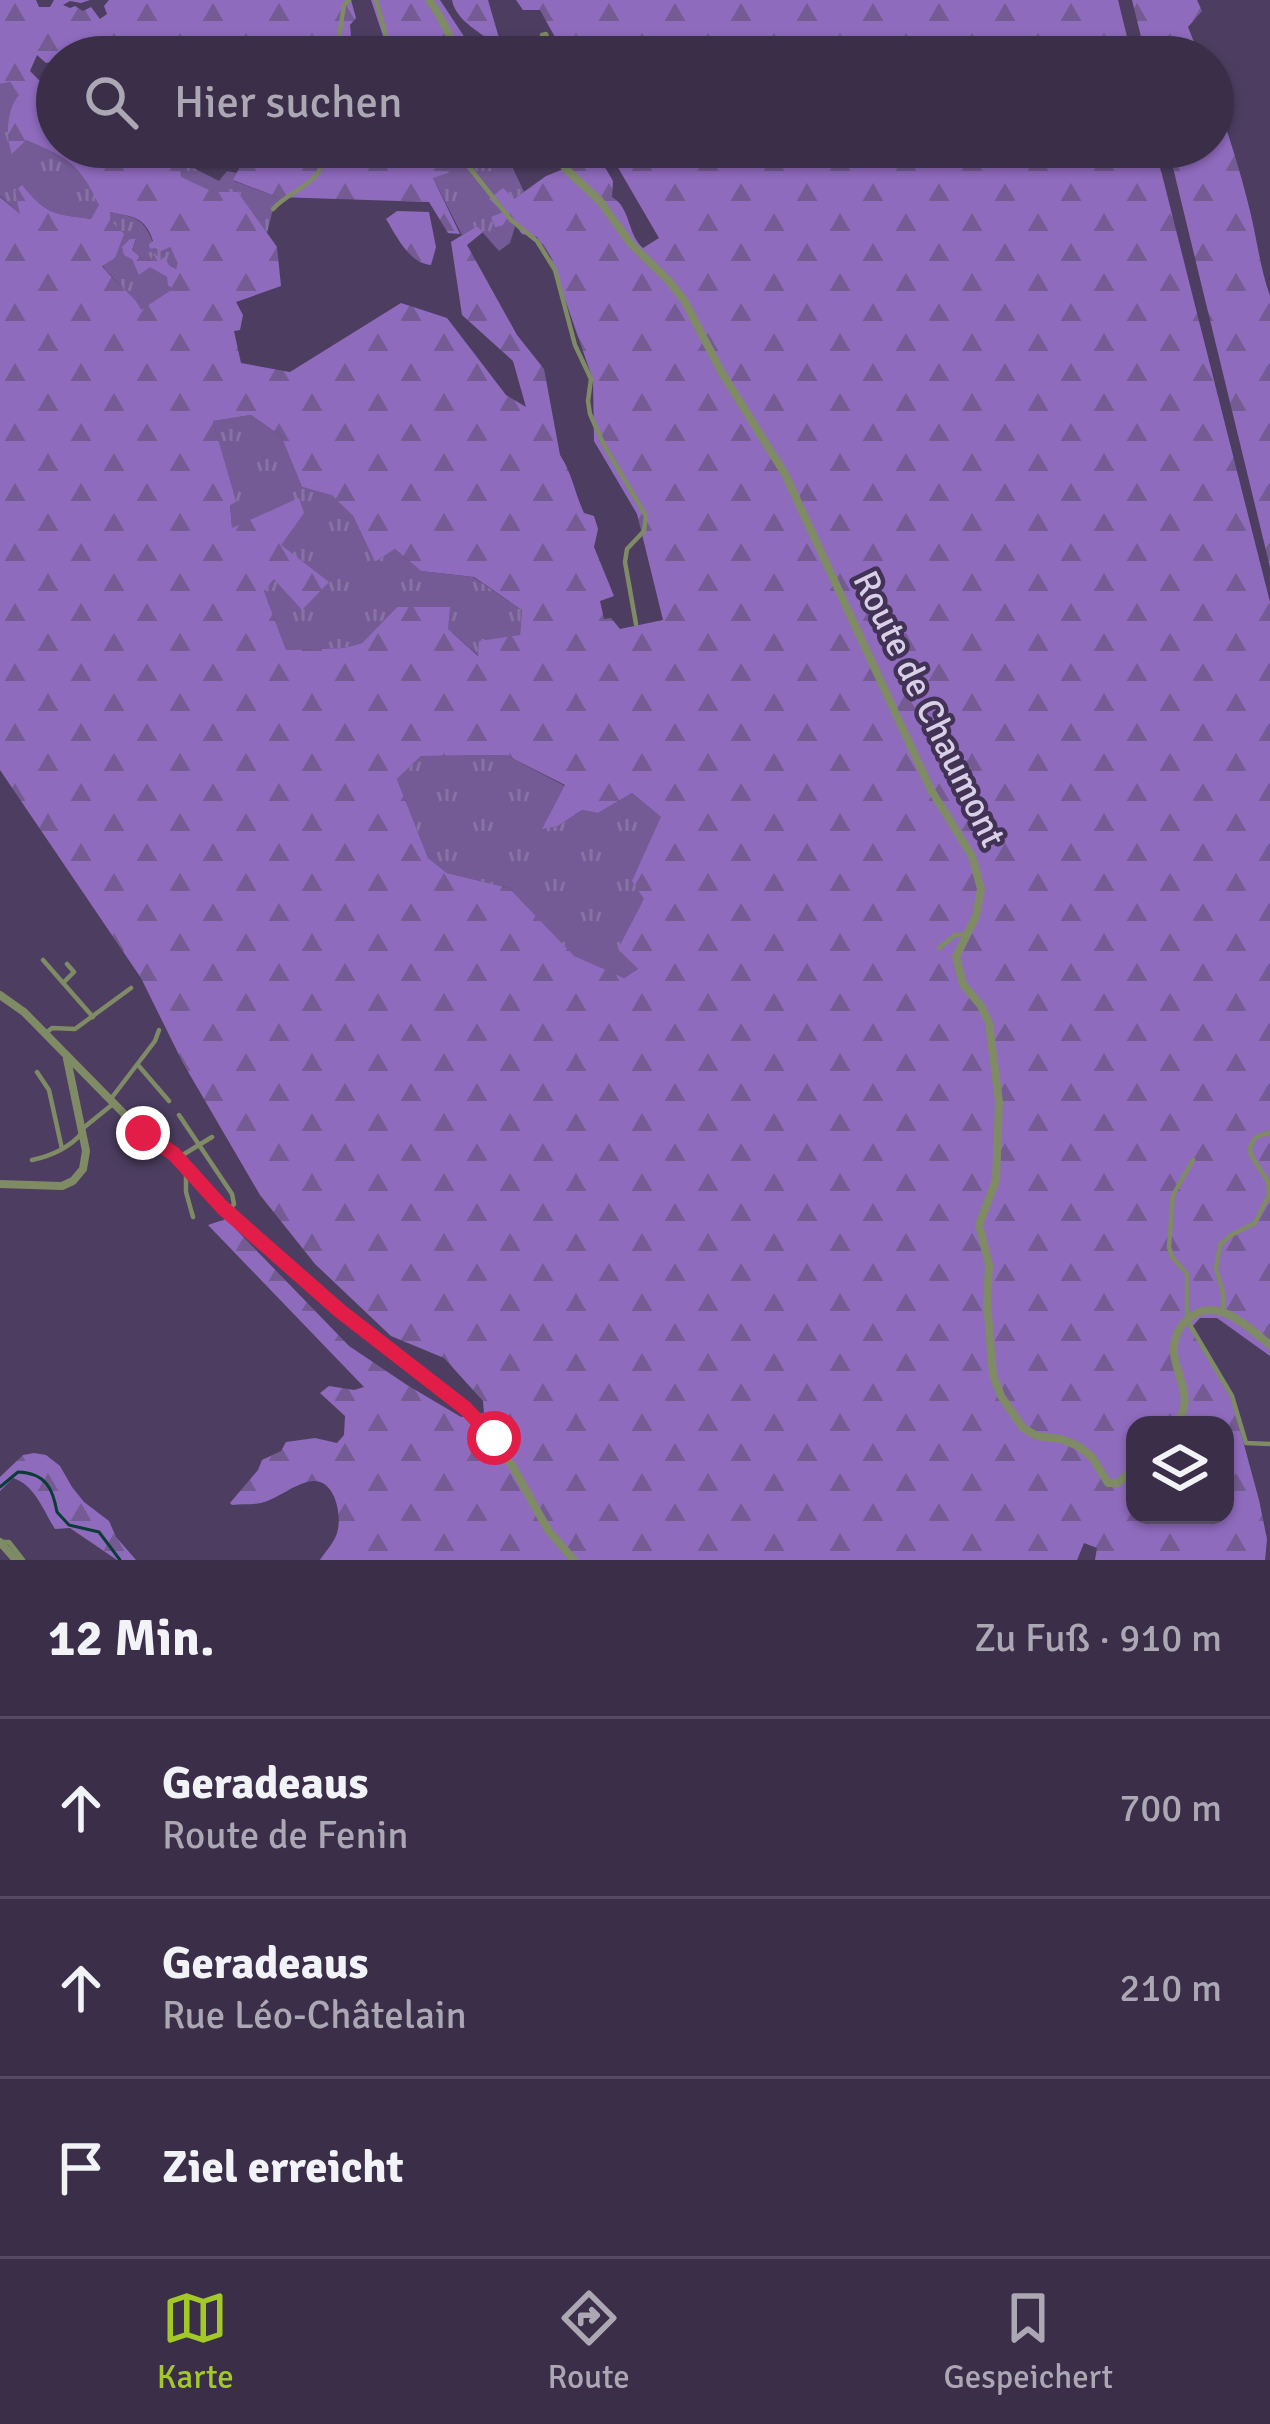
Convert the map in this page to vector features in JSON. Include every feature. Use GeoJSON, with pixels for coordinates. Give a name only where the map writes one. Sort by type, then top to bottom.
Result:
{"type":"FeatureCollection","features":[{"type":"Feature","properties":{"kind":"street"},"geometry":{"type":"LineString","coordinates":[[339,36],[344,5],[350,0]]}},
{"type":"Feature","properties":{"kind":"street"},"geometry":{"type":"LineString","coordinates":[[376,0],[386,36]]}},
{"type":"Feature","properties":{"kind":"street"},"geometry":{"type":"LineString","coordinates":[[429,0],[449,36]]}},
{"type":"Feature","properties":{"kind":"street"},"geometry":{"type":"LineString","coordinates":[[273,208],[319,175],[321,168]]}},
{"type":"Feature","properties":{"kind":"street"},"geometry":{"type":"LineString","coordinates":[[470,168],[511,220],[537,241],[555,270],[575,345],[591,379],[590,414],[646,516],[644,531],[627,550],[625,562],[636,624]]}},
{"type":"Feature","properties":{"kind":"street","name":"Route de Chaumont"},"geometry":{"type":"LineString","coordinates":[[566,170],[600,201],[631,244],[680,292],[722,373],[785,474],[932,790],[972,856],[981,890],[976,916],[956,963],[966,990],[981,1006],[988,1023],[999,1102],[995,1186],[979,1225],[989,1265],[994,1382],[1023,1428],[1078,1446],[1092,1457],[1108,1484],[1126,1475]]}},
{"type":"Feature","properties":{"kind":"street"},"geometry":{"type":"LineString","coordinates":[[939,948],[955,935],[968,934]]}},
{"type":"Feature","properties":{"kind":"street"},"geometry":{"type":"LineString","coordinates":[[43,961],[94,1017]]}},
{"type":"Feature","properties":{"kind":"street"},"geometry":{"type":"LineString","coordinates":[[63,983],[74,973],[67,964]]}},
{"type":"Feature","properties":{"kind":"street"},"geometry":{"type":"LineString","coordinates":[[45,1034],[52,1028],[75,1029],[131,988]]}},
{"type":"Feature","properties":{"kind":"street"},"geometry":{"type":"LineString","coordinates":[[0,1184],[70,1183],[85,1166],[86,1150],[74,1071],[67,1058],[4,998]]}},
{"type":"Feature","properties":{"kind":"street"},"geometry":{"type":"LineString","coordinates":[[32,1160],[62,1149],[112,1102],[159,1030]]}},
{"type":"Feature","properties":{"kind":"street"},"geometry":{"type":"LineString","coordinates":[[138,1064],[169,1101]]}},
{"type":"Feature","properties":{"kind":"street"},"geometry":{"type":"LineString","coordinates":[[74,1071],[340,1311],[478,1420],[513,1467],[548,1530],[574,1560]]}},
{"type":"Feature","properties":{"kind":"street"},"geometry":{"type":"LineString","coordinates":[[37,1072],[49,1090],[62,1149]]}},
{"type":"Feature","properties":{"kind":"street"},"geometry":{"type":"LineString","coordinates":[[179,1115],[232,1194],[234,1204],[225,1209]]}},
{"type":"Feature","properties":{"kind":"street"},"geometry":{"type":"LineString","coordinates":[[1223,1312],[1216,1268],[1220,1245],[1255,1223],[1267,1200],[1268,1182],[1250,1147],[1256,1137],[1269,1132]]}},
{"type":"Feature","properties":{"kind":"street"},"geometry":{"type":"LineString","coordinates":[[181,1156],[212,1137]]}},
{"type":"Feature","properties":{"kind":"street"},"geometry":{"type":"LineString","coordinates":[[163,1147],[181,1156],[188,1170],[186,1192],[193,1216]]}},
{"type":"Feature","properties":{"kind":"street"},"geometry":{"type":"LineString","coordinates":[[1193,1160],[1173,1195],[1168,1226],[1171,1253],[1186,1274],[1187,1319],[1232,1396],[1246,1443],[1270,1444]]}},
{"type":"Feature","properties":{"kind":"street"},"geometry":{"type":"LineString","coordinates":[[1182,1416],[1186,1400],[1174,1346],[1187,1319],[1205,1310],[1223,1312],[1270,1345]]}},
{"type":"Feature","properties":{"kind":"street"},"geometry":{"type":"LineString","coordinates":[[0,1542],[20,1560]]}},
{"type":"Feature","properties":{"kind":"green space"},"geometry":{"type":"Polygon","coordinates":[[[0,0],[36,0],[39,7],[50,7],[54,0],[90,0],[63,5],[83,11],[91,7],[100,19],[107,14],[104,6],[109,0],[351,0],[356,18],[350,25],[351,36],[36,36],[30,71],[36,77],[36,145],[26,140],[12,154],[8,123],[19,95],[10,82],[0,84],[0,0]]]}},
{"type":"Feature","properties":{"kind":"green space"},"geometry":{"type":"Polygon","coordinates":[[[371,0],[440,0],[464,36],[383,36],[371,0]]]}},
{"type":"Feature","properties":{"kind":"green space"},"geometry":{"type":"Polygon","coordinates":[[[452,0],[488,0],[498,36],[484,36],[460,17],[452,0]]]}},
{"type":"Feature","properties":{"kind":"green space"},"geometry":{"type":"Polygon","coordinates":[[[516,0],[1118,0],[1127,36],[554,36],[540,10],[523,10],[516,0]]]}},
{"type":"Feature","properties":{"kind":"green space"},"geometry":{"type":"Polygon","coordinates":[[[1132,0],[1197,0],[1202,11],[1188,27],[1192,36],[1141,36],[1132,0]]]}},
{"type":"Feature","properties":{"kind":"green space"},"geometry":{"type":"Polygon","coordinates":[[[10,82],[20,95],[13,153],[26,139],[36,144],[36,168],[75,168],[100,205],[91,219],[52,212],[22,186],[21,215],[0,196],[0,84],[10,82]]]}},
{"type":"Feature","properties":{"kind":"green space"},"geometry":{"type":"Polygon","coordinates":[[[1234,155],[1270,296],[1270,567],[1173,168],[1234,168],[1234,155]]]}},
{"type":"Feature","properties":{"kind":"green space"},"geometry":{"type":"Polygon","coordinates":[[[76,168],[180,168],[181,177],[214,192],[238,192],[277,247],[281,286],[236,302],[243,315],[240,330],[234,331],[241,363],[290,372],[401,303],[447,318],[506,395],[526,407],[513,361],[462,315],[451,242],[477,226],[483,232],[467,245],[517,335],[544,369],[560,455],[584,513],[594,516],[598,529],[594,547],[614,596],[600,601],[604,619],[611,618],[620,629],[663,620],[637,514],[594,441],[593,380],[550,256],[537,237],[522,234],[513,223],[495,227],[491,217],[503,212],[489,199],[503,188],[514,199],[566,168],[605,168],[613,181],[612,197],[623,208],[643,248],[659,238],[618,168],[1160,168],[1270,602],[1270,1356],[1217,1318],[1200,1318],[1191,1328],[1231,1397],[1259,1500],[1267,1539],[1265,1560],[1095,1560],[1097,1548],[1084,1543],[1077,1560],[320,1560],[336,1536],[339,1521],[333,1494],[322,1483],[301,1484],[261,1503],[230,1503],[262,1460],[281,1451],[286,1442],[315,1438],[337,1443],[344,1435],[345,1416],[320,1393],[329,1386],[364,1387],[208,1225],[226,1219],[349,1346],[407,1385],[461,1417],[484,1413],[483,1401],[444,1358],[391,1336],[315,1264],[260,1195],[183,1063],[141,978],[0,770],[0,197],[20,214],[15,191],[22,185],[45,208],[91,219],[99,205],[76,168]],[[110,212],[110,220],[124,234],[115,258],[102,266],[141,310],[173,289],[167,277],[150,267],[139,275],[122,247],[136,239],[132,250],[144,261],[150,261],[154,253],[176,269],[178,263],[170,247],[149,249],[150,233],[137,219],[110,212]],[[251,415],[213,421],[236,502],[230,505],[232,528],[299,498],[304,513],[281,545],[329,582],[302,610],[274,579],[264,591],[286,650],[362,643],[397,607],[450,607],[448,629],[478,656],[479,641],[520,635],[522,610],[474,577],[421,571],[395,549],[375,562],[353,516],[332,495],[302,487],[281,436],[251,415]],[[506,755],[421,756],[397,779],[428,858],[447,873],[509,888],[574,956],[624,978],[638,969],[618,949],[644,899],[632,881],[661,817],[632,793],[598,813],[582,810],[558,826],[542,829],[565,785],[506,755]]]}},
{"type":"Feature","properties":{"kind":"green space"},"geometry":{"type":"Polygon","coordinates":[[[179,168],[194,168],[219,181],[227,171],[237,173],[234,181],[285,197],[273,209],[267,233],[238,192],[214,192],[180,177],[179,168]]]}},
{"type":"Feature","properties":{"kind":"green space"},"geometry":{"type":"Polygon","coordinates":[[[239,168],[450,168],[433,178],[460,234],[448,233],[429,202],[277,197],[233,180],[239,168]]]}},
{"type":"Feature","properties":{"kind":"green space"},"geometry":{"type":"Polygon","coordinates":[[[435,168],[513,168],[524,192],[504,212],[515,227],[510,243],[499,251],[477,226],[462,235],[433,178],[435,168]]]}},
{"type":"Feature","properties":{"kind":"green space"},"geometry":{"type":"Polygon","coordinates":[[[397,211],[429,212],[436,247],[431,265],[410,254],[395,234],[386,219],[397,211]]]}},
{"type":"Feature","properties":{"kind":"green space"},"geometry":{"type":"Polygon","coordinates":[[[109,212],[139,221],[155,248],[169,246],[179,263],[176,269],[161,260],[144,261],[132,250],[136,240],[130,239],[132,259],[140,274],[150,266],[167,277],[174,290],[141,311],[102,265],[115,258],[109,212]]]}},
{"type":"Feature","properties":{"kind":"green space"},"geometry":{"type":"Polygon","coordinates":[[[251,415],[281,436],[302,487],[332,494],[353,516],[375,562],[395,549],[421,571],[473,577],[522,610],[520,636],[480,657],[448,629],[397,607],[362,643],[286,650],[264,591],[273,578],[280,545],[303,513],[232,529],[230,504],[235,502],[213,421],[251,415]]]}},
{"type":"Feature","properties":{"kind":"green space"},"geometry":{"type":"Polygon","coordinates":[[[506,755],[565,786],[543,828],[558,826],[582,810],[598,813],[632,793],[661,817],[645,899],[619,949],[638,969],[624,978],[574,957],[509,888],[447,873],[428,858],[397,779],[421,756],[506,755]]]}},
{"type":"Feature","properties":{"kind":"green space"},"geometry":{"type":"Polygon","coordinates":[[[34,1453],[60,1466],[84,1502],[109,1521],[136,1560],[117,1560],[70,1528],[55,1529],[21,1481],[13,1478],[0,1491],[0,1477],[23,1455],[34,1453]]]}},
{"type":"Feature","properties":{"kind":"waterway"},"geometry":{"type":"LineString","coordinates":[[0,1487],[18,1472],[42,1479],[57,1512],[69,1525],[99,1532],[120,1560]]}},
{"type":"Feature","properties":{"kind":"route"},"geometry":{"type":"LineString","coordinates":[[143,1133],[174,1154],[222,1207],[340,1311],[465,1408],[494,1438]]}}]}
